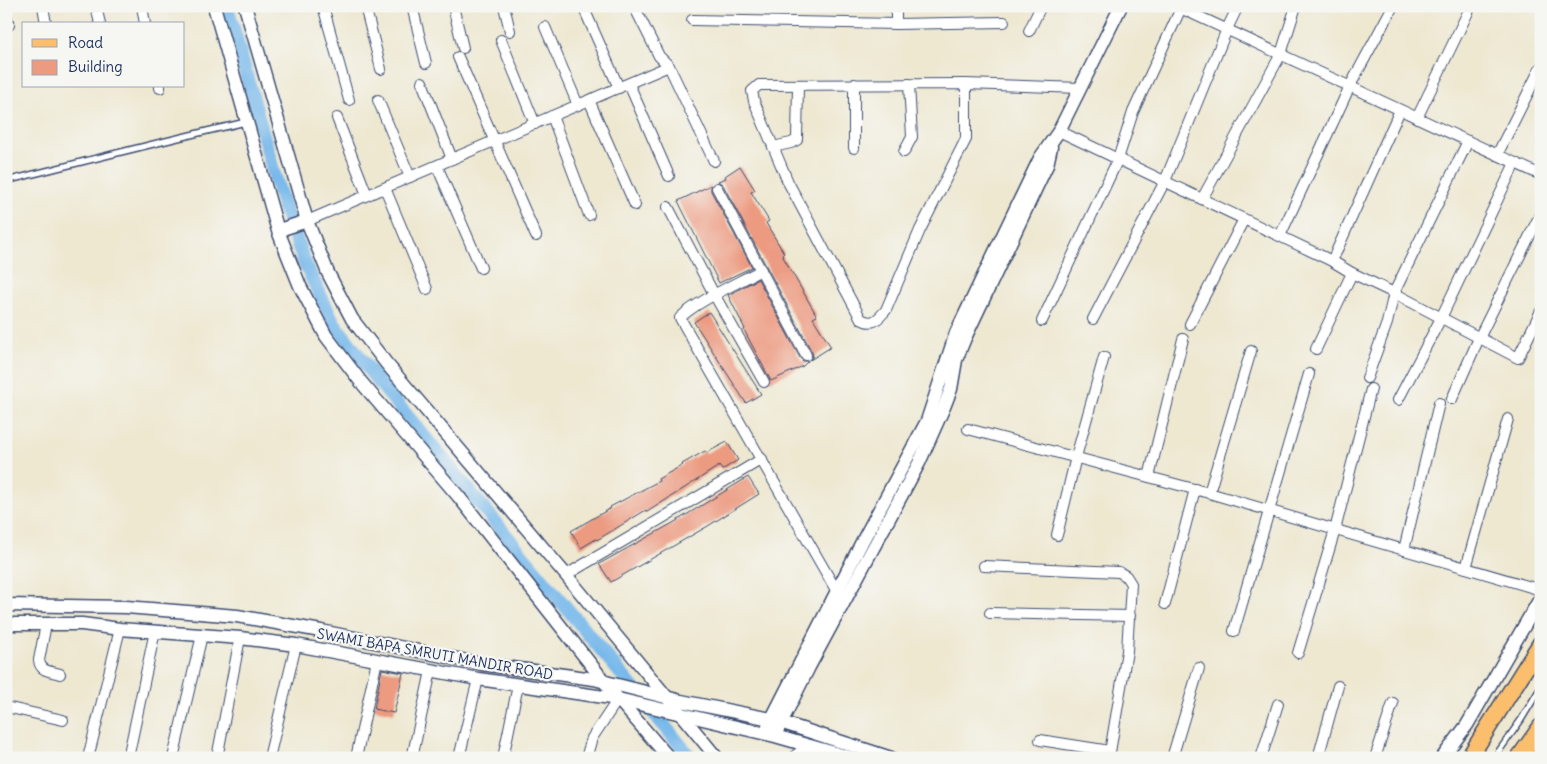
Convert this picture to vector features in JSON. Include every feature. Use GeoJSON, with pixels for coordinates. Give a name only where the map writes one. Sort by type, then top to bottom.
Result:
{"type":"FeatureCollection","features":[{"type":"Feature","properties":{"kind":"main road"},"geometry":{"type":"LineString","coordinates":[[1469,758],[1541,643]]}},
{"type":"Feature","properties":{"kind":"main road"},"geometry":{"type":"LineString","coordinates":[[1519,758],[1541,727]]}},
{"type":"Feature","properties":{"kind":"street"},"geometry":{"type":"LineString","coordinates":[[43,6],[46,22]]}},
{"type":"Feature","properties":{"kind":"street"},"geometry":{"type":"LineString","coordinates":[[96,6],[100,22]]}},
{"type":"Feature","properties":{"kind":"street"},"geometry":{"type":"LineString","coordinates":[[142,6],[145,22]]}},
{"type":"Feature","properties":{"kind":"street"},"geometry":{"type":"LineString","coordinates":[[214,6],[279,230],[300,286],[326,336],[362,382],[460,497],[605,682],[669,758]]}},
{"type":"Feature","properties":{"kind":"street"},"geometry":{"type":"LineString","coordinates":[[245,6],[307,221],[328,273],[352,319],[386,363],[566,575],[717,758]]}},
{"type":"Feature","properties":{"kind":"street"},"geometry":{"type":"LineString","coordinates":[[323,6],[349,100]]}},
{"type":"Feature","properties":{"kind":"street"},"geometry":{"type":"LineString","coordinates":[[365,6],[381,69]]}},
{"type":"Feature","properties":{"kind":"street"},"geometry":{"type":"LineString","coordinates":[[412,6],[426,63]]}},
{"type":"Feature","properties":{"kind":"street"},"geometry":{"type":"LineString","coordinates":[[453,6],[461,53],[495,141],[536,236]]}},
{"type":"Feature","properties":{"kind":"street"},"geometry":{"type":"LineString","coordinates":[[504,6],[510,31]]}},
{"type":"Feature","properties":{"kind":"street"},"geometry":{"type":"LineString","coordinates":[[634,6],[659,56],[669,66],[714,161]]}},
{"type":"Feature","properties":{"kind":"street"},"geometry":{"type":"LineString","coordinates":[[896,6],[896,24]]}},
{"type":"Feature","properties":{"kind":"street"},"geometry":{"type":"LineString","coordinates":[[1030,32],[1042,6]]}},
{"type":"Feature","properties":{"kind":"street"},"geometry":{"type":"LineString","coordinates":[[770,734],[840,598],[862,542],[926,421],[950,365],[960,324],[1040,158],[1059,130],[1121,6]]}},
{"type":"Feature","properties":{"kind":"street"},"geometry":{"type":"LineString","coordinates":[[1093,319],[1165,181],[1238,6]]}},
{"type":"Feature","properties":{"kind":"street"},"geometry":{"type":"LineString","coordinates":[[1202,199],[1280,54],[1296,6]]}},
{"type":"Feature","properties":{"kind":"street"},"geometry":{"type":"LineString","coordinates":[[1280,236],[1350,86],[1393,6]]}},
{"type":"Feature","properties":{"kind":"street"},"geometry":{"type":"LineString","coordinates":[[1417,118],[1470,6]]}},
{"type":"Feature","properties":{"kind":"street"},"geometry":{"type":"LineString","coordinates":[[1042,321],[1118,159],[1133,112],[1180,7],[1541,175]]}},
{"type":"Feature","properties":{"kind":"street"},"geometry":{"type":"LineString","coordinates":[[585,11],[669,176]]}},
{"type":"Feature","properties":{"kind":"street"},"geometry":{"type":"LineString","coordinates":[[692,20],[896,24],[1004,22]]}},
{"type":"Feature","properties":{"kind":"street"},"geometry":{"type":"LineString","coordinates":[[545,27],[578,105]]}},
{"type":"Feature","properties":{"kind":"street"},"geometry":{"type":"LineString","coordinates":[[501,40],[535,124]]}},
{"type":"Feature","properties":{"kind":"street"},"geometry":{"type":"LineString","coordinates":[[279,230],[307,221],[669,66]]}},
{"type":"Feature","properties":{"kind":"street"},"geometry":{"type":"LineString","coordinates":[[1497,155],[1541,67]]}},
{"type":"Feature","properties":{"kind":"street"},"geometry":{"type":"LineString","coordinates":[[422,82],[452,159]]}},
{"type":"Feature","properties":{"kind":"street"},"geometry":{"type":"LineString","coordinates":[[966,84],[966,139],[920,230],[886,310],[877,321],[867,323],[861,319],[788,182],[752,91],[759,85],[854,84],[966,84],[1080,88]]}},
{"type":"Feature","properties":{"kind":"street"},"geometry":{"type":"LineString","coordinates":[[854,84],[854,148]]}},
{"type":"Feature","properties":{"kind":"street"},"geometry":{"type":"LineString","coordinates":[[904,152],[912,137],[909,84]]}},
{"type":"Feature","properties":{"kind":"street"},"geometry":{"type":"LineString","coordinates":[[773,147],[792,143],[796,140],[798,85]]}},
{"type":"Feature","properties":{"kind":"street"},"geometry":{"type":"LineString","coordinates":[[378,100],[410,177]]}},
{"type":"Feature","properties":{"kind":"street"},"geometry":{"type":"LineString","coordinates":[[590,100],[635,205]]}},
{"type":"Feature","properties":{"kind":"street"},"geometry":{"type":"LineString","coordinates":[[1332,261],[1400,110]]}},
{"type":"Feature","properties":{"kind":"street"},"geometry":{"type":"LineString","coordinates":[[552,116],[589,214]]}},
{"type":"Feature","properties":{"kind":"street"},"geometry":{"type":"LineString","coordinates":[[337,118],[367,195]]}},
{"type":"Feature","properties":{"kind":"street"},"geometry":{"type":"LineString","coordinates":[[1059,130],[1332,261],[1518,358],[1541,311]]}},
{"type":"Feature","properties":{"kind":"street"},"geometry":{"type":"LineString","coordinates":[[1367,378],[1387,323],[1394,293],[1468,141]]}},
{"type":"Feature","properties":{"kind":"street"},"geometry":{"type":"LineString","coordinates":[[1398,400],[1441,318],[1515,163]]}},
{"type":"Feature","properties":{"kind":"street"},"geometry":{"type":"LineString","coordinates":[[437,166],[481,268]]}},
{"type":"Feature","properties":{"kind":"street"},"geometry":{"type":"LineString","coordinates":[[385,188],[426,289]]}},
{"type":"Feature","properties":{"kind":"street"},"geometry":{"type":"LineString","coordinates":[[717,188],[806,356]]}},
{"type":"Feature","properties":{"kind":"street"},"geometry":{"type":"LineString","coordinates":[[668,207],[715,296],[764,382]]}},
{"type":"Feature","properties":{"kind":"street"},"geometry":{"type":"LineString","coordinates":[[1452,399],[1479,338],[1541,213]]}},
{"type":"Feature","properties":{"kind":"street"},"geometry":{"type":"LineString","coordinates":[[1190,324],[1244,218]]}},
{"type":"Feature","properties":{"kind":"street"},"geometry":{"type":"LineString","coordinates":[[761,270],[680,318],[840,598]]}},
{"type":"Feature","properties":{"kind":"street"},"geometry":{"type":"LineString","coordinates":[[1316,350],[1352,273]]}},
{"type":"Feature","properties":{"kind":"street"},"geometry":{"type":"LineString","coordinates":[[1149,477],[1183,339]]}},
{"type":"Feature","properties":{"kind":"street"},"geometry":{"type":"LineString","coordinates":[[1209,493],[1250,351]]}},
{"type":"Feature","properties":{"kind":"street"},"geometry":{"type":"LineString","coordinates":[[1057,535],[1076,457],[1104,357]]}},
{"type":"Feature","properties":{"kind":"street"},"geometry":{"type":"LineString","coordinates":[[1234,631],[1309,374]]}},
{"type":"Feature","properties":{"kind":"street"},"geometry":{"type":"LineString","coordinates":[[1298,653],[1335,530],[1372,389]]}},
{"type":"Feature","properties":{"kind":"street"},"geometry":{"type":"LineString","coordinates":[[1404,550],[1439,403]]}},
{"type":"Feature","properties":{"kind":"street"},"geometry":{"type":"LineString","coordinates":[[1466,568],[1508,419]]}},
{"type":"Feature","properties":{"kind":"street"},"geometry":{"type":"LineString","coordinates":[[968,429],[1195,489],[1541,590]]}},
{"type":"Feature","properties":{"kind":"street"},"geometry":{"type":"LineString","coordinates":[[566,575],[762,459]]}},
{"type":"Feature","properties":{"kind":"street"},"geometry":{"type":"LineString","coordinates":[[1166,604],[1195,489]]}},
{"type":"Feature","properties":{"kind":"street"},"geometry":{"type":"LineString","coordinates":[[984,566],[1119,572],[1126,576],[1131,584],[1127,651],[1110,754],[1040,740]]}},
{"type":"Feature","properties":{"kind":"street"},"geometry":{"type":"LineString","coordinates":[[1442,758],[1468,725],[1541,596]]}},
{"type":"Feature","properties":{"kind":"street"},"geometry":{"type":"LineString","coordinates":[[6,605],[126,607],[237,616],[322,631],[482,664],[605,682],[776,721],[891,758]]}},
{"type":"Feature","properties":{"kind":"street"},"geometry":{"type":"LineString","coordinates":[[990,613],[1130,616]]}},
{"type":"Feature","properties":{"kind":"street","name":"SWAMI BAPA SMRUTI MANDIR ROAD"},"geometry":{"type":"LineString","coordinates":[[6,624],[82,624],[296,644],[478,679],[618,698],[770,734],[852,758]]}},
{"type":"Feature","properties":{"kind":"street"},"geometry":{"type":"LineString","coordinates":[[46,624],[39,666],[42,669],[60,674]]}},
{"type":"Feature","properties":{"kind":"street"},"geometry":{"type":"LineString","coordinates":[[88,758],[120,629]]}},
{"type":"Feature","properties":{"kind":"street"},"geometry":{"type":"LineString","coordinates":[[128,758],[155,631]]}},
{"type":"Feature","properties":{"kind":"street"},"geometry":{"type":"LineString","coordinates":[[172,758],[202,635]]}},
{"type":"Feature","properties":{"kind":"street"},"geometry":{"type":"LineString","coordinates":[[217,758],[240,638]]}},
{"type":"Feature","properties":{"kind":"street"},"geometry":{"type":"LineString","coordinates":[[269,758],[296,644]]}},
{"type":"Feature","properties":{"kind":"street"},"geometry":{"type":"LineString","coordinates":[[356,758],[377,660]]}},
{"type":"Feature","properties":{"kind":"street"},"geometry":{"type":"LineString","coordinates":[[1172,758],[1199,668]]}},
{"type":"Feature","properties":{"kind":"street"},"geometry":{"type":"LineString","coordinates":[[412,758],[431,671]]}},
{"type":"Feature","properties":{"kind":"street"},"geometry":{"type":"LineString","coordinates":[[459,758],[478,679]]}},
{"type":"Feature","properties":{"kind":"street"},"geometry":{"type":"LineString","coordinates":[[503,758],[518,685]]}},
{"type":"Feature","properties":{"kind":"street"},"geometry":{"type":"LineString","coordinates":[[1318,758],[1338,686]]}},
{"type":"Feature","properties":{"kind":"street"},"geometry":{"type":"LineString","coordinates":[[586,758],[592,738],[618,698]]}},
{"type":"Feature","properties":{"kind":"street"},"geometry":{"type":"LineString","coordinates":[[1375,758],[1393,703]]}},
{"type":"Feature","properties":{"kind":"street"},"geometry":{"type":"LineString","coordinates":[[1261,758],[1278,704]]}},
{"type":"Feature","properties":{"kind":"street"},"geometry":{"type":"LineString","coordinates":[[6,707],[63,720]]}},
{"type":"Feature","properties":{"kind":"street"},"geometry":{"type":"LineString","coordinates":[[792,758],[809,744]]}},
{"type":"Feature","properties":{"kind":"lane"},"geometry":{"type":"LineString","coordinates":[[6,181],[247,121]]}},
{"type":"Feature","properties":{"kind":"lane"},"geometry":{"type":"LineString","coordinates":[[1494,758],[1521,720],[1541,687]]}},
{"type":"Feature","properties":{"kind":"building"},"geometry":{"type":"Polygon","coordinates":[[[740,166],[755,190],[751,192],[769,221],[766,223],[784,253],[782,255],[817,316],[813,318],[831,347],[810,360],[813,356],[812,352],[723,185],[718,181],[726,178],[725,176],[740,166]]]}},
{"type":"Feature","properties":{"kind":"building"},"geometry":{"type":"Polygon","coordinates":[[[711,185],[711,191],[752,267],[719,283],[678,201],[711,185]]]}},
{"type":"Feature","properties":{"kind":"building"},"geometry":{"type":"Polygon","coordinates":[[[758,279],[800,358],[803,361],[808,361],[803,366],[771,381],[728,295],[758,279]]]}},
{"type":"Feature","properties":{"kind":"building"},"geometry":{"type":"Polygon","coordinates":[[[709,312],[761,394],[746,403],[694,322],[709,312]]]}},
{"type":"Feature","properties":{"kind":"building"},"geometry":{"type":"Polygon","coordinates":[[[727,442],[738,460],[722,470],[719,466],[647,512],[646,510],[581,548],[571,531],[610,507],[659,481],[658,479],[682,464],[705,451],[706,453],[727,442]]]}},
{"type":"Feature","properties":{"kind":"building"},"geometry":{"type":"Polygon","coordinates":[[[748,477],[759,494],[611,582],[599,564],[673,523],[748,477]]]}},
{"type":"Feature","properties":{"kind":"building"},"geometry":{"type":"Polygon","coordinates":[[[382,669],[403,673],[394,713],[374,709],[382,669]]]}},
{"type":"Feature","properties":{"kind":"waterway"},"geometry":{"type":"LineString","coordinates":[[227,6],[282,202],[306,266],[334,323],[374,376],[691,758]]}}]}
